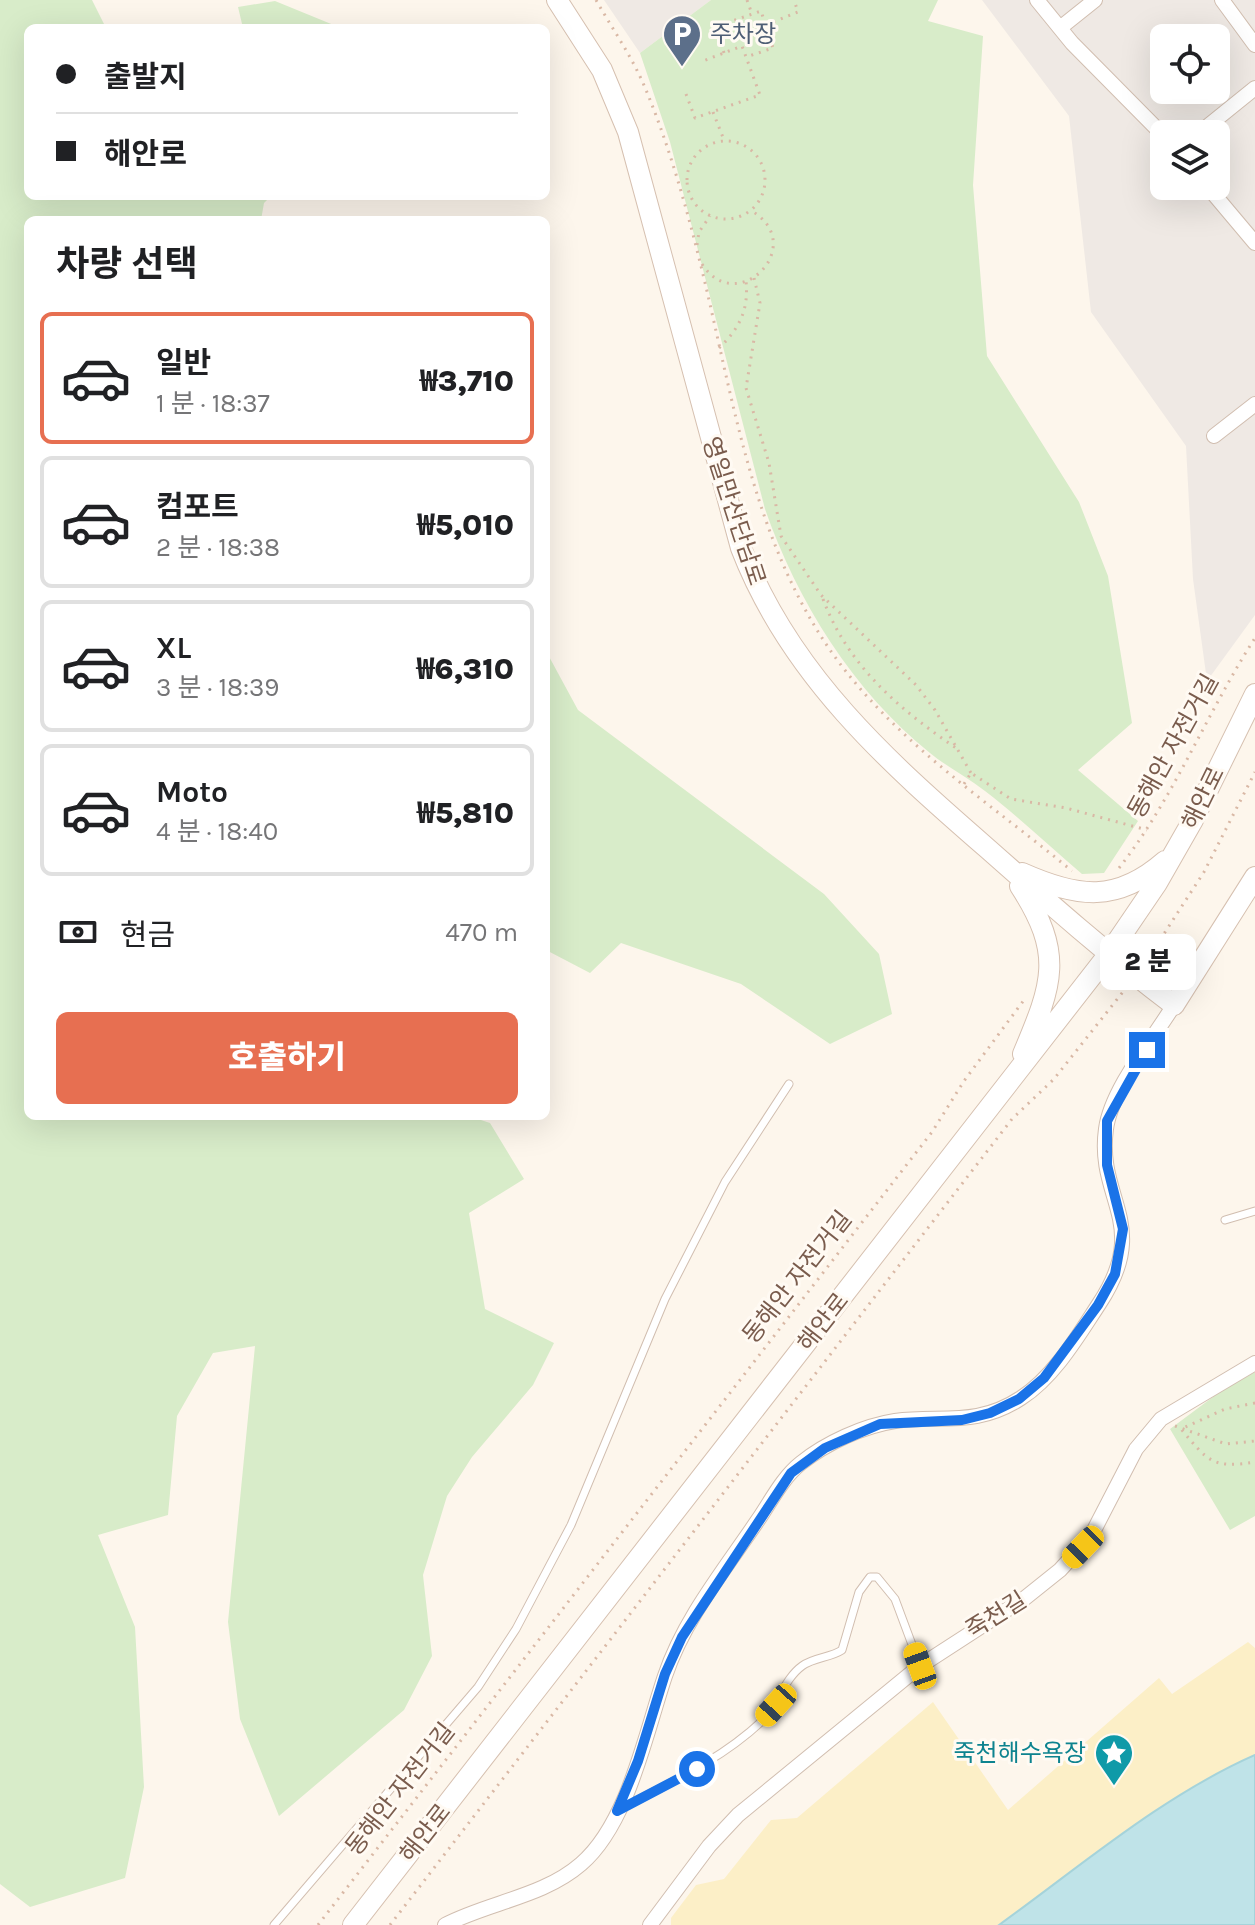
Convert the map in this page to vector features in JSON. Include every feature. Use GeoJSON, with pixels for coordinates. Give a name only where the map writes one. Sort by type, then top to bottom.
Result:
{"type":"FeatureCollection","features":[{"type":"Feature","properties":{"kind":"street","name":"영일만산단남로"},"geometry":{"type":"LineString","coordinates":[[557,0],[602,70],[628,132],[731,515],[764,601],[822,689],[866,739],[1108,955],[1174,1005]]}},
{"type":"Feature","properties":{"kind":"street"},"geometry":{"type":"LineString","coordinates":[[1037,0],[1150,121]]}},
{"type":"Feature","properties":{"kind":"street"},"geometry":{"type":"LineString","coordinates":[[1060,28],[1095,0]]}},
{"type":"Feature","properties":{"kind":"street"},"geometry":{"type":"LineString","coordinates":[[1222,0],[1255,45]]}},
{"type":"Feature","properties":{"kind":"street"},"geometry":{"type":"LineString","coordinates":[[1215,120],[1255,88]]}},
{"type":"Feature","properties":{"kind":"street"},"geometry":{"type":"LineString","coordinates":[[1219,200],[1255,243]]}},
{"type":"Feature","properties":{"kind":"street"},"geometry":{"type":"LineString","coordinates":[[1214,436],[1255,404]]}},
{"type":"Feature","properties":{"kind":"street","name":"해안로"},"geometry":{"type":"LineString","coordinates":[[353,1925],[1108,955],[1175,853],[1255,694]]}},
{"type":"Feature","properties":{"kind":"street"},"geometry":{"type":"LineString","coordinates":[[1007,866],[1065,889],[1097,888],[1131,885],[1175,853]]}},
{"type":"Feature","properties":{"kind":"street"},"geometry":{"type":"LineString","coordinates":[[1007,866],[1042,921],[1051,960],[1041,1008],[1012,1079]]}},
{"type":"Feature","properties":{"kind":"street"},"geometry":{"type":"LineString","coordinates":[[445,1925],[536,1890],[571,1872],[599,1843],[617,1811],[638,1761],[665,1674],[682,1637],[791,1473],[825,1448],[880,1424],[962,1420],[990,1413],[1019,1399],[1044,1378],[1098,1305],[1115,1274],[1123,1229],[1107,1165],[1107,1121],[1119,1095],[1255,877]]}},
{"type":"Feature","properties":{"kind":"street","name":"죽천길"},"geometry":{"type":"LineString","coordinates":[[650,1925],[730,1822],[920,1666],[1034,1592],[1066,1565],[1091,1536],[1136,1449],[1161,1419],[1255,1363]]}},
{"type":"Feature","properties":{"kind":"lane"},"geometry":{"type":"LineString","coordinates":[[274,1925],[385,1791],[478,1687],[504,1649],[571,1525],[665,1299],[725,1182],[789,1084]]}},
{"type":"Feature","properties":{"kind":"lane"},"geometry":{"type":"LineString","coordinates":[[1225,1220],[1255,1211]]}},
{"type":"Feature","properties":{"kind":"lane"},"geometry":{"type":"LineString","coordinates":[[617,1811],[697,1769],[747,1733],[776,1705],[796,1671],[812,1660],[842,1650],[859,1592],[870,1577],[877,1577],[889,1589],[920,1666]]}},
{"type":"Feature","properties":{"kind":"path"},"geometry":{"type":"LineString","coordinates":[[596,0],[645,88],[698,256],[767,527],[794,590],[836,658],[898,732],[1097,888]]}},
{"type":"Feature","properties":{"kind":"path"},"geometry":{"type":"LineString","coordinates":[[747,0],[752,14]]}},
{"type":"Feature","properties":{"kind":"path"},"geometry":{"type":"LineString","coordinates":[[765,25],[798,12],[794,0]]}},
{"type":"Feature","properties":{"kind":"path"},"geometry":{"type":"LineString","coordinates":[[724,53],[715,27],[761,11],[773,48],[746,57]]}},
{"type":"Feature","properties":{"kind":"path"},"geometry":{"type":"LineString","coordinates":[[686,94],[695,118],[760,95],[742,46],[703,61]]}},
{"type":"Feature","properties":{"kind":"path"},"geometry":{"type":"LineString","coordinates":[[713,112],[724,140]]}},
{"type":"Feature","properties":{"kind":"path"},"geometry":{"type":"LineString","coordinates":[[724,140],[749,147],[764,169],[762,196],[750,210],[731,219],[711,215],[697,206],[690,195],[688,170],[701,149],[724,140]]}},
{"type":"Feature","properties":{"kind":"path"},"geometry":{"type":"LineString","coordinates":[[711,215],[699,232],[698,256],[713,276],[725,282],[746,281],[754,278],[769,262],[773,237],[768,225],[750,210]]}},
{"type":"Feature","properties":{"kind":"path"},"geometry":{"type":"LineString","coordinates":[[754,278],[760,303],[747,371],[749,405],[769,463],[781,536],[821,595],[839,635],[875,684],[901,709],[959,750]]}},
{"type":"Feature","properties":{"kind":"path"},"geometry":{"type":"LineString","coordinates":[[719,348],[741,321],[746,307],[746,281]]}},
{"type":"Feature","properties":{"kind":"path"},"geometry":{"type":"LineString","coordinates":[[821,595],[916,685],[971,773],[1011,799],[1066,808],[1148,831]]}},
{"type":"Feature","properties":{"kind":"path","name":"동해안 자전거길"},"geometry":{"type":"LineString","coordinates":[[1113,875],[1148,831],[1164,796],[1196,749],[1255,638]]}},
{"type":"Feature","properties":{"kind":"path"},"geometry":{"type":"LineString","coordinates":[[390,1925],[1012,1119],[1054,1079],[1135,976],[1204,872],[1255,772]]}},
{"type":"Feature","properties":{"kind":"path"},"geometry":{"type":"LineString","coordinates":[[964,784],[971,773]]}},
{"type":"Feature","properties":{"kind":"path","name":"동해안 자전거길"},"geometry":{"type":"LineString","coordinates":[[318,1925],[932,1132],[964,1081],[1026,999]]}},
{"type":"Feature","properties":{"kind":"path"},"geometry":{"type":"LineString","coordinates":[[1181,1429],[1225,1409],[1255,1403]]}},
{"type":"Feature","properties":{"kind":"path"},"geometry":{"type":"LineString","coordinates":[[1161,1419],[1226,1444],[1255,1441]]}},
{"type":"Feature","properties":{"kind":"path"},"geometry":{"type":"LineString","coordinates":[[1181,1429],[1214,1464],[1227,1466],[1255,1462]]}},
{"type":"Feature","properties":{"kind":"shaded area"},"geometry":{"type":"Polygon","coordinates":[[[604,0],[711,0],[640,53],[604,0]]]}},
{"type":"Feature","properties":{"kind":"shaded area"},"geometry":{"type":"Polygon","coordinates":[[[982,0],[1255,0],[1255,615],[1207,681],[1193,579],[1186,446],[1091,312],[1069,116],[982,0]]]}},
{"type":"Feature","properties":{"kind":"green space"},"geometry":{"type":"Polygon","coordinates":[[[0,0],[92,0],[104,24],[24,24],[24,200],[267,200],[262,216],[24,216],[24,1120],[481,1120],[490,1123],[524,1179],[469,1213],[485,1309],[554,1343],[533,1385],[472,1457],[447,1496],[423,1575],[432,1656],[404,1710],[279,1816],[240,1719],[228,1622],[255,1346],[213,1353],[177,1416],[168,1515],[98,1535],[135,1627],[144,1787],[125,1878],[30,1907],[0,1884],[0,0]]]}},
{"type":"Feature","properties":{"kind":"green space"},"geometry":{"type":"Polygon","coordinates":[[[711,0],[938,0],[928,21],[983,36],[973,185],[987,356],[1079,502],[1108,576],[1132,723],[1078,770],[1138,821],[1104,873],[1082,874],[998,801],[937,758],[902,728],[852,673],[793,577],[765,509],[670,142],[640,53],[711,0]]]}},
{"type":"Feature","properties":{"kind":"green space"},"geometry":{"type":"Polygon","coordinates":[[[275,1],[331,24],[242,24],[238,7],[275,1]]]}},
{"type":"Feature","properties":{"kind":"green space"},"geometry":{"type":"Polygon","coordinates":[[[550,658],[578,710],[824,894],[879,954],[892,1014],[830,1044],[741,984],[621,943],[590,973],[550,952],[550,658]]]}},
{"type":"Feature","properties":{"kind":"green space"},"geometry":{"type":"Polygon","coordinates":[[[1255,1372],[1255,1516],[1230,1530],[1170,1429],[1221,1391],[1255,1372]]]}},
{"type":"Feature","properties":{"kind":"sand","name":"죽천해수욕장"},"geometry":{"type":"Polygon","coordinates":[[[1248,1642],[1255,1648],[1255,1755],[1227,1768],[1163,1807],[999,1925],[671,1925],[671,1918],[696,1885],[724,1879],[771,1820],[797,1818],[933,1702],[1008,1810],[1159,1678],[1172,1694],[1248,1642]]]}},
{"type":"Feature","properties":{"kind":"water"},"geometry":{"type":"Polygon","coordinates":[[[1255,1755],[1255,1925],[999,1925],[1155,1811],[1255,1755]]]}},
{"type":"Feature","properties":{"kind":"place","name":"주차장"},"geometry":{"type":"Point","coordinates":[682,68]}},
{"type":"Feature","properties":{"kind":"place","name":"죽천해수욕장"},"geometry":{"type":"Point","coordinates":[1114,1787]}},
{"type":"Feature","properties":{"kind":"route"},"geometry":{"type":"LineString","coordinates":[[697,1769],[617,1811],[638,1761],[665,1674],[682,1637],[791,1473],[799,1464],[825,1448],[880,1424],[962,1420],[1006,1407],[1044,1378],[1108,1290],[1120,1259],[1123,1229],[1122,1214],[1107,1165],[1107,1121],[1147,1050]]}}]}
